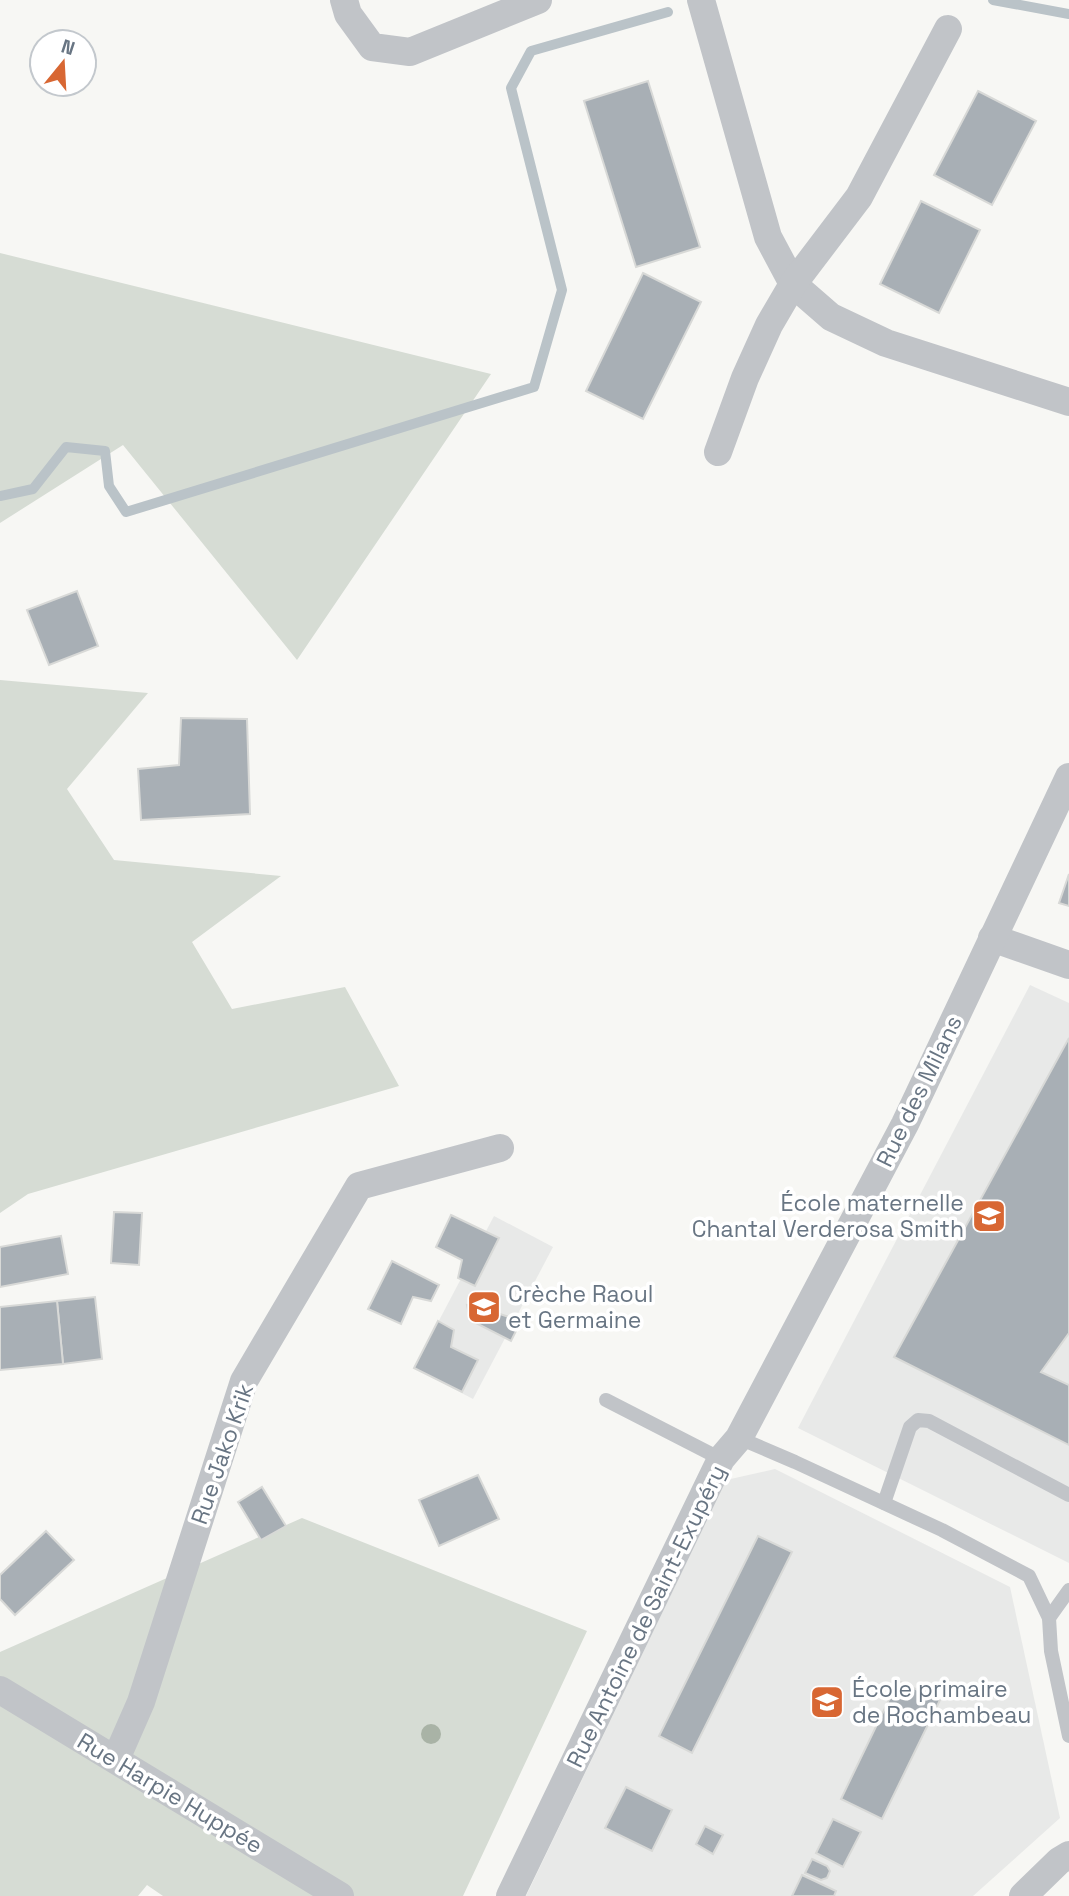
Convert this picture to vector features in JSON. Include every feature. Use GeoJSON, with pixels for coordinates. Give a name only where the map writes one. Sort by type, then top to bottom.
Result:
{"type":"FeatureCollection","features":[{"type":"Feature","properties":{"kind":"street"},"geometry":{"type":"LineString","coordinates":[[344,0],[348,14],[372,47],[410,52],[538,0]]}},
{"type":"Feature","properties":{"kind":"street"},"geometry":{"type":"LineString","coordinates":[[701,0],[768,237],[793,284],[831,317],[886,342],[1069,402]]}},
{"type":"Feature","properties":{"kind":"street"},"geometry":{"type":"LineString","coordinates":[[718,452],[745,378],[769,325],[793,284],[859,197],[948,29]]}},
{"type":"Feature","properties":{"kind":"street","name":"Rue des Milans"},"geometry":{"type":"LineString","coordinates":[[730,1449],[905,1124],[1069,777]]}},
{"type":"Feature","properties":{"kind":"street"},"geometry":{"type":"LineString","coordinates":[[992,938],[1069,965]]}},
{"type":"Feature","properties":{"kind":"street","name":"Rue Jako Krik"},"geometry":{"type":"LineString","coordinates":[[116,1759],[141,1702],[244,1381],[359,1186],[500,1148]]}},
{"type":"Feature","properties":{"kind":"street","name":"Rue Antoine de Saint-Exupéry"},"geometry":{"type":"LineString","coordinates":[[510,1896],[730,1449]]}},
{"type":"Feature","properties":{"kind":"street","name":"Rue Harpie Huppée"},"geometry":{"type":"LineString","coordinates":[[0,1690],[340,1896]]}},
{"type":"Feature","properties":{"kind":"street"},"geometry":{"type":"LineString","coordinates":[[1023,1896],[1059,1861],[1069,1855]]}},
{"type":"Feature","properties":{"kind":"lane"},"geometry":{"type":"LineString","coordinates":[[606,1400],[730,1449]]}},
{"type":"Feature","properties":{"kind":"lane"},"geometry":{"type":"LineString","coordinates":[[884,1503],[910,1427],[918,1420],[929,1421],[1069,1495]]}},
{"type":"Feature","properties":{"kind":"lane","name":"Rue Antoine de Saint-Exupéry"},"geometry":{"type":"LineString","coordinates":[[730,1449],[884,1503],[1029,1576],[1049,1618],[1051,1651],[1069,1736]]}},
{"type":"Feature","properties":{"kind":"lane"},"geometry":{"type":"LineString","coordinates":[[1049,1618],[1069,1590]]}},
{"type":"Feature","properties":{"kind":"shaded area"},"geometry":{"type":"Polygon","coordinates":[[[0,253],[491,374],[297,660],[123,445],[0,523],[0,253]]]}},
{"type":"Feature","properties":{"kind":"shaded area"},"geometry":{"type":"Polygon","coordinates":[[[0,680],[148,693],[67,789],[114,860],[281,876],[192,942],[232,1009],[345,987],[399,1086],[28,1194],[0,1213],[0,680]]]}},
{"type":"Feature","properties":{"kind":"shaded area","name":"École maternelle Chantal Verderosa Smith"},"geometry":{"type":"Polygon","coordinates":[[[1030,985],[1069,1003],[1069,1563],[798,1428],[1030,985]]]}},
{"type":"Feature","properties":{"kind":"shaded area","name":"Crèche Raoul et Germaine"},"geometry":{"type":"Polygon","coordinates":[[[494,1216],[553,1247],[473,1399],[414,1368],[494,1216]]]}},
{"type":"Feature","properties":{"kind":"shaded area","name":"École primaire de Rochambeau"},"geometry":{"type":"Polygon","coordinates":[[[775,1469],[1010,1587],[1060,1818],[973,1896],[526,1896],[726,1480],[775,1469]]]}},
{"type":"Feature","properties":{"kind":"shaded area"},"geometry":{"type":"Polygon","coordinates":[[[302,1518],[587,1631],[463,1896],[163,1896],[147,1885],[138,1896],[0,1896],[0,1652],[302,1518]]]}},
{"type":"Feature","properties":{"kind":"building"},"geometry":{"type":"Polygon","coordinates":[[[648,81],[700,247],[636,267],[584,101],[648,81]]]}},
{"type":"Feature","properties":{"kind":"building"},"geometry":{"type":"Polygon","coordinates":[[[978,91],[1036,121],[992,205],[934,175],[978,91]]]}},
{"type":"Feature","properties":{"kind":"building"},"geometry":{"type":"Polygon","coordinates":[[[921,201],[980,230],[939,313],[880,284],[921,201]]]}},
{"type":"Feature","properties":{"kind":"building"},"geometry":{"type":"Polygon","coordinates":[[[643,273],[701,302],[643,419],[586,391],[643,273]]]}},
{"type":"Feature","properties":{"kind":"building"},"geometry":{"type":"Polygon","coordinates":[[[77,591],[98,646],[49,665],[27,610],[77,591]]]}},
{"type":"Feature","properties":{"kind":"building"},"geometry":{"type":"Polygon","coordinates":[[[181,718],[247,719],[250,814],[141,820],[138,769],[179,765],[181,718]]]}},
{"type":"Feature","properties":{"kind":"building"},"geometry":{"type":"Polygon","coordinates":[[[1069,874],[1069,906],[1059,903],[1069,874]]]}},
{"type":"Feature","properties":{"kind":"building"},"geometry":{"type":"Polygon","coordinates":[[[1069,1038],[1069,1333],[1041,1372],[1069,1385],[1069,1445],[894,1357],[1069,1038]]]}},
{"type":"Feature","properties":{"kind":"building"},"geometry":{"type":"Polygon","coordinates":[[[114,1212],[142,1213],[139,1265],[111,1263],[114,1212]]]}},
{"type":"Feature","properties":{"kind":"building"},"geometry":{"type":"Polygon","coordinates":[[[451,1215],[499,1238],[475,1286],[458,1278],[462,1260],[436,1247],[451,1215]]]}},
{"type":"Feature","properties":{"kind":"building"},"geometry":{"type":"Polygon","coordinates":[[[61,1236],[68,1274],[0,1287],[0,1247],[61,1236]]]}},
{"type":"Feature","properties":{"kind":"building"},"geometry":{"type":"Polygon","coordinates":[[[392,1261],[439,1285],[431,1301],[413,1297],[401,1324],[368,1309],[392,1261]]]}},
{"type":"Feature","properties":{"kind":"building"},"geometry":{"type":"Polygon","coordinates":[[[95,1297],[102,1359],[63,1364],[57,1301],[95,1297]]]}},
{"type":"Feature","properties":{"kind":"building"},"geometry":{"type":"Polygon","coordinates":[[[57,1301],[63,1364],[0,1370],[0,1307],[57,1301]]]}},
{"type":"Feature","properties":{"kind":"building"},"geometry":{"type":"Polygon","coordinates":[[[467,1305],[521,1321],[511,1341],[470,1320],[467,1305]]]}},
{"type":"Feature","properties":{"kind":"building"},"geometry":{"type":"Polygon","coordinates":[[[438,1321],[454,1330],[451,1347],[478,1360],[462,1392],[414,1368],[438,1321]]]}},
{"type":"Feature","properties":{"kind":"building"},"geometry":{"type":"Polygon","coordinates":[[[478,1475],[499,1519],[439,1546],[419,1500],[478,1475]]]}},
{"type":"Feature","properties":{"kind":"building"},"geometry":{"type":"Polygon","coordinates":[[[262,1487],[286,1526],[261,1540],[238,1502],[262,1487]]]}},
{"type":"Feature","properties":{"kind":"building"},"geometry":{"type":"Polygon","coordinates":[[[46,1531],[74,1560],[15,1615],[0,1599],[0,1575],[46,1531]]]}},
{"type":"Feature","properties":{"kind":"building"},"geometry":{"type":"Polygon","coordinates":[[[758,1536],[792,1552],[692,1753],[659,1736],[758,1536]]]}},
{"type":"Feature","properties":{"kind":"building"},"geometry":{"type":"Polygon","coordinates":[[[898,1681],[940,1700],[882,1819],[841,1799],[898,1681]]]}},
{"type":"Feature","properties":{"kind":"building"},"geometry":{"type":"Polygon","coordinates":[[[626,1787],[672,1810],[652,1851],[605,1828],[626,1787]]]}},
{"type":"Feature","properties":{"kind":"building"},"geometry":{"type":"Polygon","coordinates":[[[833,1819],[861,1832],[843,1867],[816,1853],[833,1819]]]}},
{"type":"Feature","properties":{"kind":"building"},"geometry":{"type":"Polygon","coordinates":[[[705,1826],[723,1835],[713,1854],[696,1844],[705,1826]]]}},
{"type":"Feature","properties":{"kind":"building"},"geometry":{"type":"Polygon","coordinates":[[[812,1859],[827,1866],[830,1871],[827,1878],[821,1880],[805,1873],[812,1859]]]}},
{"type":"Feature","properties":{"kind":"building"},"geometry":{"type":"Polygon","coordinates":[[[802,1875],[836,1891],[834,1896],[792,1896],[802,1875]]]}},
{"type":"Feature","properties":{"kind":"waterway"},"geometry":{"type":"LineString","coordinates":[[993,0],[1069,14]]}},
{"type":"Feature","properties":{"kind":"waterway"},"geometry":{"type":"LineString","coordinates":[[0,496],[33,489],[66,447],[105,451],[109,486],[126,512],[534,387],[562,290],[511,88],[531,51],[668,12]]}},
{"type":"Feature","properties":{"kind":"place","name":"École maternelle Chantal Verderosa Smith"},"geometry":{"type":"Point","coordinates":[989,1216]}},
{"type":"Feature","properties":{"kind":"place","name":"Crèche Raoul et Germaine"},"geometry":{"type":"Point","coordinates":[484,1307]}},
{"type":"Feature","properties":{"kind":"place","name":"École primaire de Rochambeau"},"geometry":{"type":"Point","coordinates":[827,1702]}}]}
